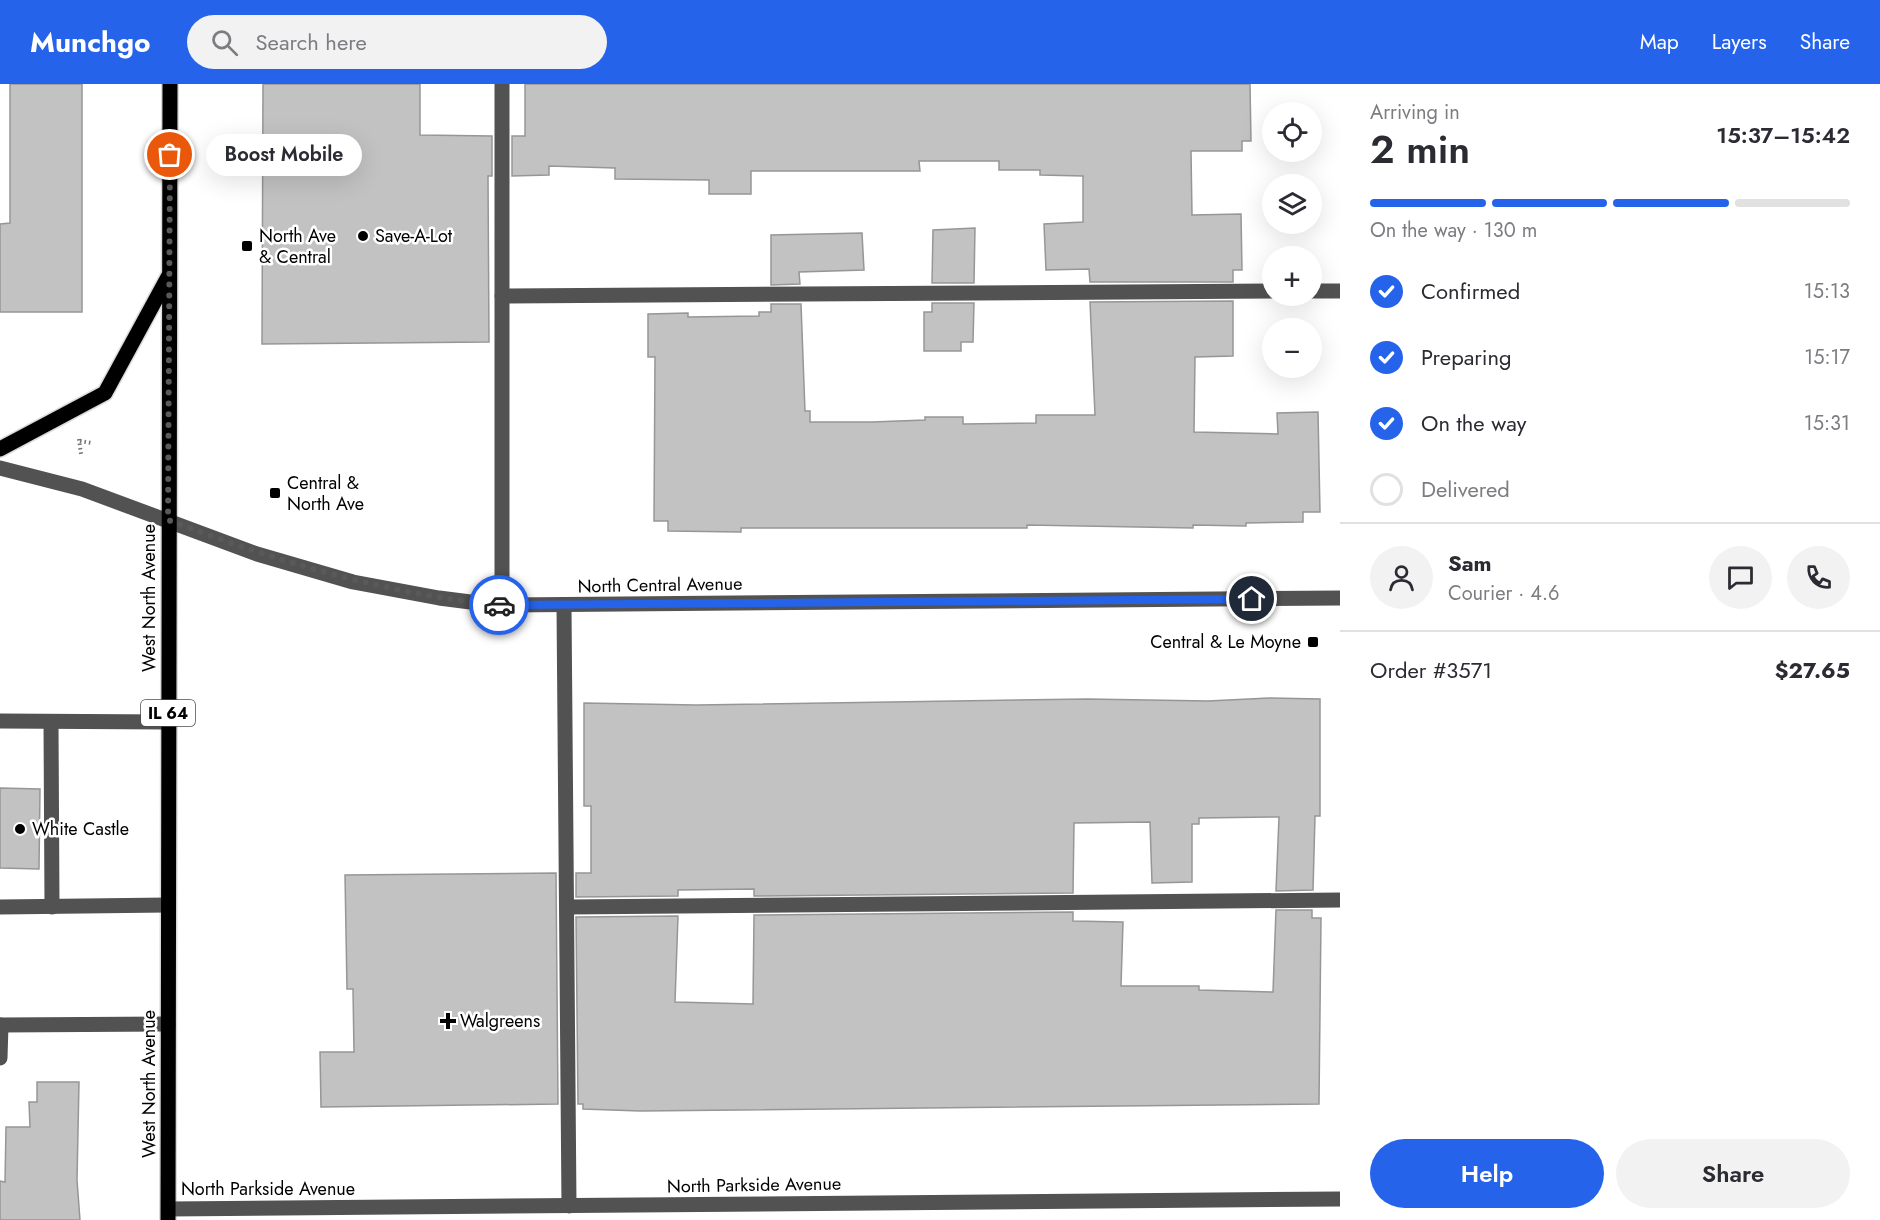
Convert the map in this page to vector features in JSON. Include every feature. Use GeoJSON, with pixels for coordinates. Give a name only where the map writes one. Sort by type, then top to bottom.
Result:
{"type":"FeatureCollection","features":[{"type":"Feature","properties":{"kind":"main road","name":"West North Avenue"},"geometry":{"type":"LineString","coordinates":[[168,1215],[170,84]]}},
{"type":"Feature","properties":{"kind":"main road"},"geometry":{"type":"LineString","coordinates":[[0,449],[105,393],[170,274]]}},
{"type":"Feature","properties":{"kind":"street"},"geometry":{"type":"LineString","coordinates":[[502,84],[502,605]]}},
{"type":"Feature","properties":{"kind":"street"},"geometry":{"type":"LineString","coordinates":[[502,296],[1262,291]]}},
{"type":"Feature","properties":{"kind":"street"},"geometry":{"type":"LineString","coordinates":[[1322,291],[1340,291]]}},
{"type":"Feature","properties":{"kind":"street","name":"North Central Avenue"},"geometry":{"type":"LineString","coordinates":[[0,468],[82,489],[257,554],[353,582],[439,598],[502,605],[1340,598]]}},
{"type":"Feature","properties":{"kind":"street"},"geometry":{"type":"LineString","coordinates":[[564,606],[569,1206]]}},
{"type":"Feature","properties":{"kind":"street"},"geometry":{"type":"LineString","coordinates":[[0,721],[168,722]]}},
{"type":"Feature","properties":{"kind":"street"},"geometry":{"type":"LineString","coordinates":[[51,722],[52,907]]}},
{"type":"Feature","properties":{"kind":"street"},"geometry":{"type":"LineString","coordinates":[[568,907],[1340,900]]}},
{"type":"Feature","properties":{"kind":"street"},"geometry":{"type":"LineString","coordinates":[[0,907],[168,905]]}},
{"type":"Feature","properties":{"kind":"street"},"geometry":{"type":"LineString","coordinates":[[0,1058],[1,1025],[168,1024]]}},
{"type":"Feature","properties":{"kind":"street","name":"North Parkside Avenue"},"geometry":{"type":"LineString","coordinates":[[168,1215],[508,1213],[569,1206],[1340,1199]]}},
{"type":"Feature","properties":{"kind":"path"},"geometry":{"type":"LineString","coordinates":[[81,454],[80,441],[92,443]]}},
{"type":"Feature","properties":{"kind":"building"},"geometry":{"type":"Polygon","coordinates":[[[10,84],[82,84],[82,312],[0,312],[0,224],[10,223],[10,84]]]}},
{"type":"Feature","properties":{"kind":"building"},"geometry":{"type":"Polygon","coordinates":[[[263,84],[420,84],[420,135],[492,136],[492,176],[488,176],[489,342],[262,344],[263,84]]]}},
{"type":"Feature","properties":{"kind":"building"},"geometry":{"type":"Polygon","coordinates":[[[525,84],[1250,84],[1251,141],[1242,141],[1242,151],[1191,151],[1192,215],[1241,214],[1242,270],[1233,270],[1233,282],[1090,282],[1089,269],[1046,270],[1044,224],[1083,222],[1083,176],[1040,175],[1040,170],[999,170],[999,161],[919,161],[920,171],[751,171],[751,194],[709,194],[709,180],[615,179],[615,168],[549,166],[549,175],[512,176],[512,136],[525,136],[525,84]]]}},
{"type":"Feature","properties":{"kind":"building"},"geometry":{"type":"Polygon","coordinates":[[[975,228],[974,283],[932,283],[933,230],[975,228]]]}},
{"type":"Feature","properties":{"kind":"building"},"geometry":{"type":"Polygon","coordinates":[[[862,233],[864,270],[799,272],[800,284],[771,285],[771,235],[862,233]]]}},
{"type":"Feature","properties":{"kind":"building"},"geometry":{"type":"Polygon","coordinates":[[[1233,301],[1233,356],[1195,357],[1194,432],[1278,434],[1277,413],[1318,412],[1320,512],[1303,512],[1303,522],[1246,523],[1246,526],[1193,525],[1193,528],[1027,525],[1027,528],[741,528],[741,532],[668,531],[668,521],[654,521],[655,357],[648,357],[648,314],[688,313],[688,317],[759,316],[759,312],[771,312],[771,304],[801,304],[805,411],[810,411],[810,422],[872,422],[925,420],[925,417],[963,417],[963,424],[1036,423],[1036,415],[1095,415],[1090,302],[1233,301]]]}},
{"type":"Feature","properties":{"kind":"building"},"geometry":{"type":"Polygon","coordinates":[[[932,303],[974,303],[973,342],[961,342],[961,351],[924,351],[924,312],[932,312],[932,303]]]}},
{"type":"Feature","properties":{"kind":"building"},"geometry":{"type":"Polygon","coordinates":[[[1269,698],[1320,699],[1320,816],[1315,816],[1313,890],[1276,891],[1279,817],[1199,818],[1199,824],[1192,824],[1192,882],[1152,883],[1150,822],[1074,823],[1073,893],[754,896],[754,889],[678,890],[678,896],[576,897],[576,873],[591,873],[591,806],[584,806],[584,703],[696,705],[1087,699],[1208,701],[1269,698]]]}},
{"type":"Feature","properties":{"kind":"building","name":"White Castle"},"geometry":{"type":"Polygon","coordinates":[[[0,788],[40,789],[39,869],[0,868],[0,788]]]}},
{"type":"Feature","properties":{"kind":"building","name":"Walgreens"},"geometry":{"type":"Polygon","coordinates":[[[556,873],[558,1104],[321,1107],[320,1052],[354,1052],[353,989],[347,989],[345,875],[556,873]]]}},
{"type":"Feature","properties":{"kind":"building"},"geometry":{"type":"Polygon","coordinates":[[[1276,910],[1312,910],[1312,918],[1321,918],[1319,1104],[640,1111],[583,1109],[583,1104],[578,1104],[576,917],[678,916],[675,1002],[753,1004],[754,915],[1073,912],[1073,921],[1123,922],[1121,986],[1199,986],[1199,990],[1273,992],[1276,910]]]}},
{"type":"Feature","properties":{"kind":"building"},"geometry":{"type":"Polygon","coordinates":[[[37,1082],[79,1082],[77,1180],[80,1220],[0,1220],[0,1181],[5,1182],[6,1127],[30,1127],[29,1102],[37,1102],[37,1082]]]}},
{"type":"Feature","properties":{"kind":"way so far"},"geometry":{"type":"LineString","coordinates":[[170,155],[168,520],[257,554],[353,582],[439,598],[499,605]]}},
{"type":"Feature","properties":{"kind":"place","name":"Boost Mobile"},"geometry":{"type":"Point","coordinates":[170,155]}},
{"type":"Feature","properties":{"kind":"place","name":"Save-A-Lot"},"geometry":{"type":"Point","coordinates":[363,236]}},
{"type":"Feature","properties":{"kind":"place","name":"North Ave & Central"},"geometry":{"type":"Point","coordinates":[247,246]}},
{"type":"Feature","properties":{"kind":"place","name":"Central & North Ave"},"geometry":{"type":"Point","coordinates":[275,493]}},
{"type":"Feature","properties":{"kind":"place","name":"Central & Le Moyne"},"geometry":{"type":"Point","coordinates":[1313,642]}},
{"type":"Feature","properties":{"kind":"place","name":"White Castle"},"geometry":{"type":"Point","coordinates":[20,829]}},
{"type":"Feature","properties":{"kind":"place","name":"Walgreens"},"geometry":{"type":"Point","coordinates":[448,1021]}},
{"type":"Feature","properties":{"kind":"route"},"geometry":{"type":"LineString","coordinates":[[499,605],[1252,599]]}}]}
